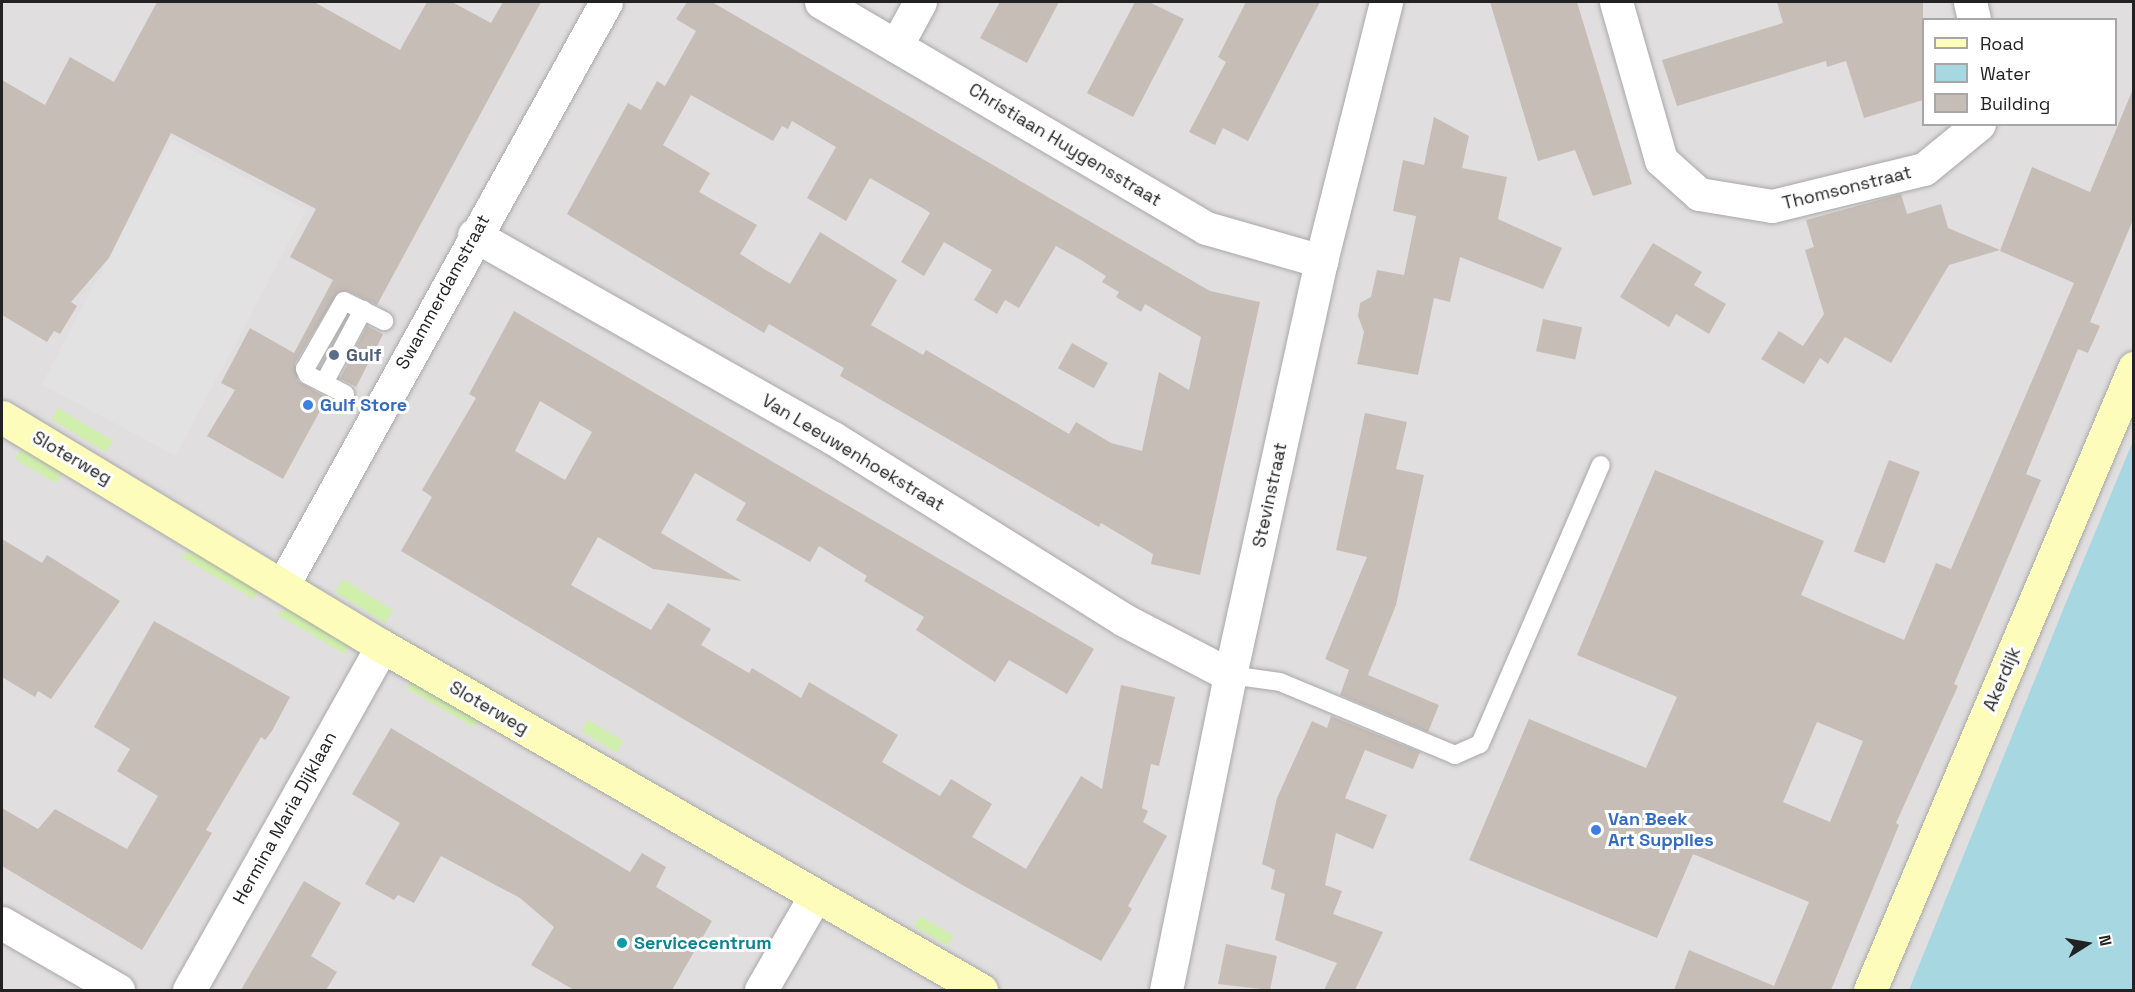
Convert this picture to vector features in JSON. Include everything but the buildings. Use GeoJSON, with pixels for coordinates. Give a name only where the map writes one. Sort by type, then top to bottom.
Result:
{"type":"FeatureCollection","features":[{"type":"Feature","properties":{"kind":"street","name":"Swammerdamstraat"},"geometry":{"type":"LineString","coordinates":[[284,584],[474,235],[606,2]]}},
{"type":"Feature","properties":{"kind":"street","name":"Christiaan Huygensstraat"},"geometry":{"type":"LineString","coordinates":[[821,2],[1206,228],[1321,261]]}},
{"type":"Feature","properties":{"kind":"street"},"geometry":{"type":"LineString","coordinates":[[896,46],[920,2]]}},
{"type":"Feature","properties":{"kind":"street","name":"Stevinstraat"},"geometry":{"type":"LineString","coordinates":[[1166,990],[1230,675],[1321,261],[1386,2]]}},
{"type":"Feature","properties":{"kind":"street","name":"Thomsonstraat"},"geometry":{"type":"LineString","coordinates":[[1616,2],[1661,160],[1699,194],[1772,207],[1924,169],[1977,126]]}},
{"type":"Feature","properties":{"kind":"street"},"geometry":{"type":"LineString","coordinates":[[1970,2],[1974,18]]}},
{"type":"Feature","properties":{"kind":"street","name":"Van Leeuwenhoekstraat"},"geometry":{"type":"LineString","coordinates":[[474,235],[834,438],[1124,621],[1230,675]]}},
{"type":"Feature","properties":{"kind":"street","name":"Akerdijk"},"geometry":{"type":"LineString","coordinates":[[1870,990],[2133,368]]}},
{"type":"Feature","properties":{"kind":"street","name":"Sloterweg"},"geometry":{"type":"LineString","coordinates":[[2,417],[284,584],[382,646],[814,898],[981,990]]}},
{"type":"Feature","properties":{"kind":"street","name":"Hermina Maria Dijklaan"},"geometry":{"type":"LineString","coordinates":[[189,990],[382,646]]}},
{"type":"Feature","properties":{"kind":"street"},"geometry":{"type":"LineString","coordinates":[[761,990],[814,898]]}},
{"type":"Feature","properties":{"kind":"street"},"geometry":{"type":"LineString","coordinates":[[2,923],[118,990]]}},
{"type":"Feature","properties":{"kind":"lane"},"geometry":{"type":"LineString","coordinates":[[345,394],[324,383],[363,310],[384,321]]}},
{"type":"Feature","properties":{"kind":"lane"},"geometry":{"type":"LineString","coordinates":[[1230,675],[1280,682],[1455,755],[1480,744],[1601,465]]}},
{"type":"Feature","properties":{"kind":"shaded area"},"geometry":{"type":"Polygon","coordinates":[[[2,2],[2133,2],[2133,650],[1986,990],[2,990],[2,2]]]}},
{"type":"Feature","properties":{"kind":"shaded area"},"geometry":{"type":"Polygon","coordinates":[[[172,139],[306,210],[176,456],[41,384],[172,139]]]}},
{"type":"Feature","properties":{"kind":"green space"},"geometry":{"type":"Polygon","coordinates":[[[58,408],[113,441],[106,452],[51,419],[58,408]]]}},
{"type":"Feature","properties":{"kind":"green space"},"geometry":{"type":"Polygon","coordinates":[[[22,448],[62,472],[56,483],[15,459],[22,448]]]}},
{"type":"Feature","properties":{"kind":"green space"},"geometry":{"type":"Polygon","coordinates":[[[198,549],[261,589],[254,599],[180,556],[198,549]]]}},
{"type":"Feature","properties":{"kind":"green space"},"geometry":{"type":"Polygon","coordinates":[[[343,579],[393,610],[385,623],[335,592],[343,579]]]}},
{"type":"Feature","properties":{"kind":"green space"},"geometry":{"type":"Polygon","coordinates":[[[294,606],[349,641],[345,654],[276,614],[294,606]]]}},
{"type":"Feature","properties":{"kind":"green space"},"geometry":{"type":"Polygon","coordinates":[[[416,676],[479,716],[475,728],[406,688],[416,676]]]}},
{"type":"Feature","properties":{"kind":"green space"},"geometry":{"type":"Polygon","coordinates":[[[588,720],[623,741],[616,752],[581,731],[588,720]]]}},
{"type":"Feature","properties":{"kind":"green space"},"geometry":{"type":"Polygon","coordinates":[[[920,916],[954,936],[948,946],[914,926],[920,916]]]}},
{"type":"Feature","properties":{"kind":"water"},"geometry":{"type":"Polygon","coordinates":[[[2133,441],[2133,990],[1909,990],[2065,605],[2133,441]]]}},
{"type":"Feature","properties":{"kind":"place","name":"Gulf"},"geometry":{"type":"Point","coordinates":[334,355]}},
{"type":"Feature","properties":{"kind":"place","name":"Gulf Store"},"geometry":{"type":"Point","coordinates":[308,405]}},
{"type":"Feature","properties":{"kind":"place","name":"Van Beek Art Supplies"},"geometry":{"type":"Point","coordinates":[1596,830]}},
{"type":"Feature","properties":{"kind":"place","name":"Servicecentrum"},"geometry":{"type":"Point","coordinates":[622,943]}}]}
